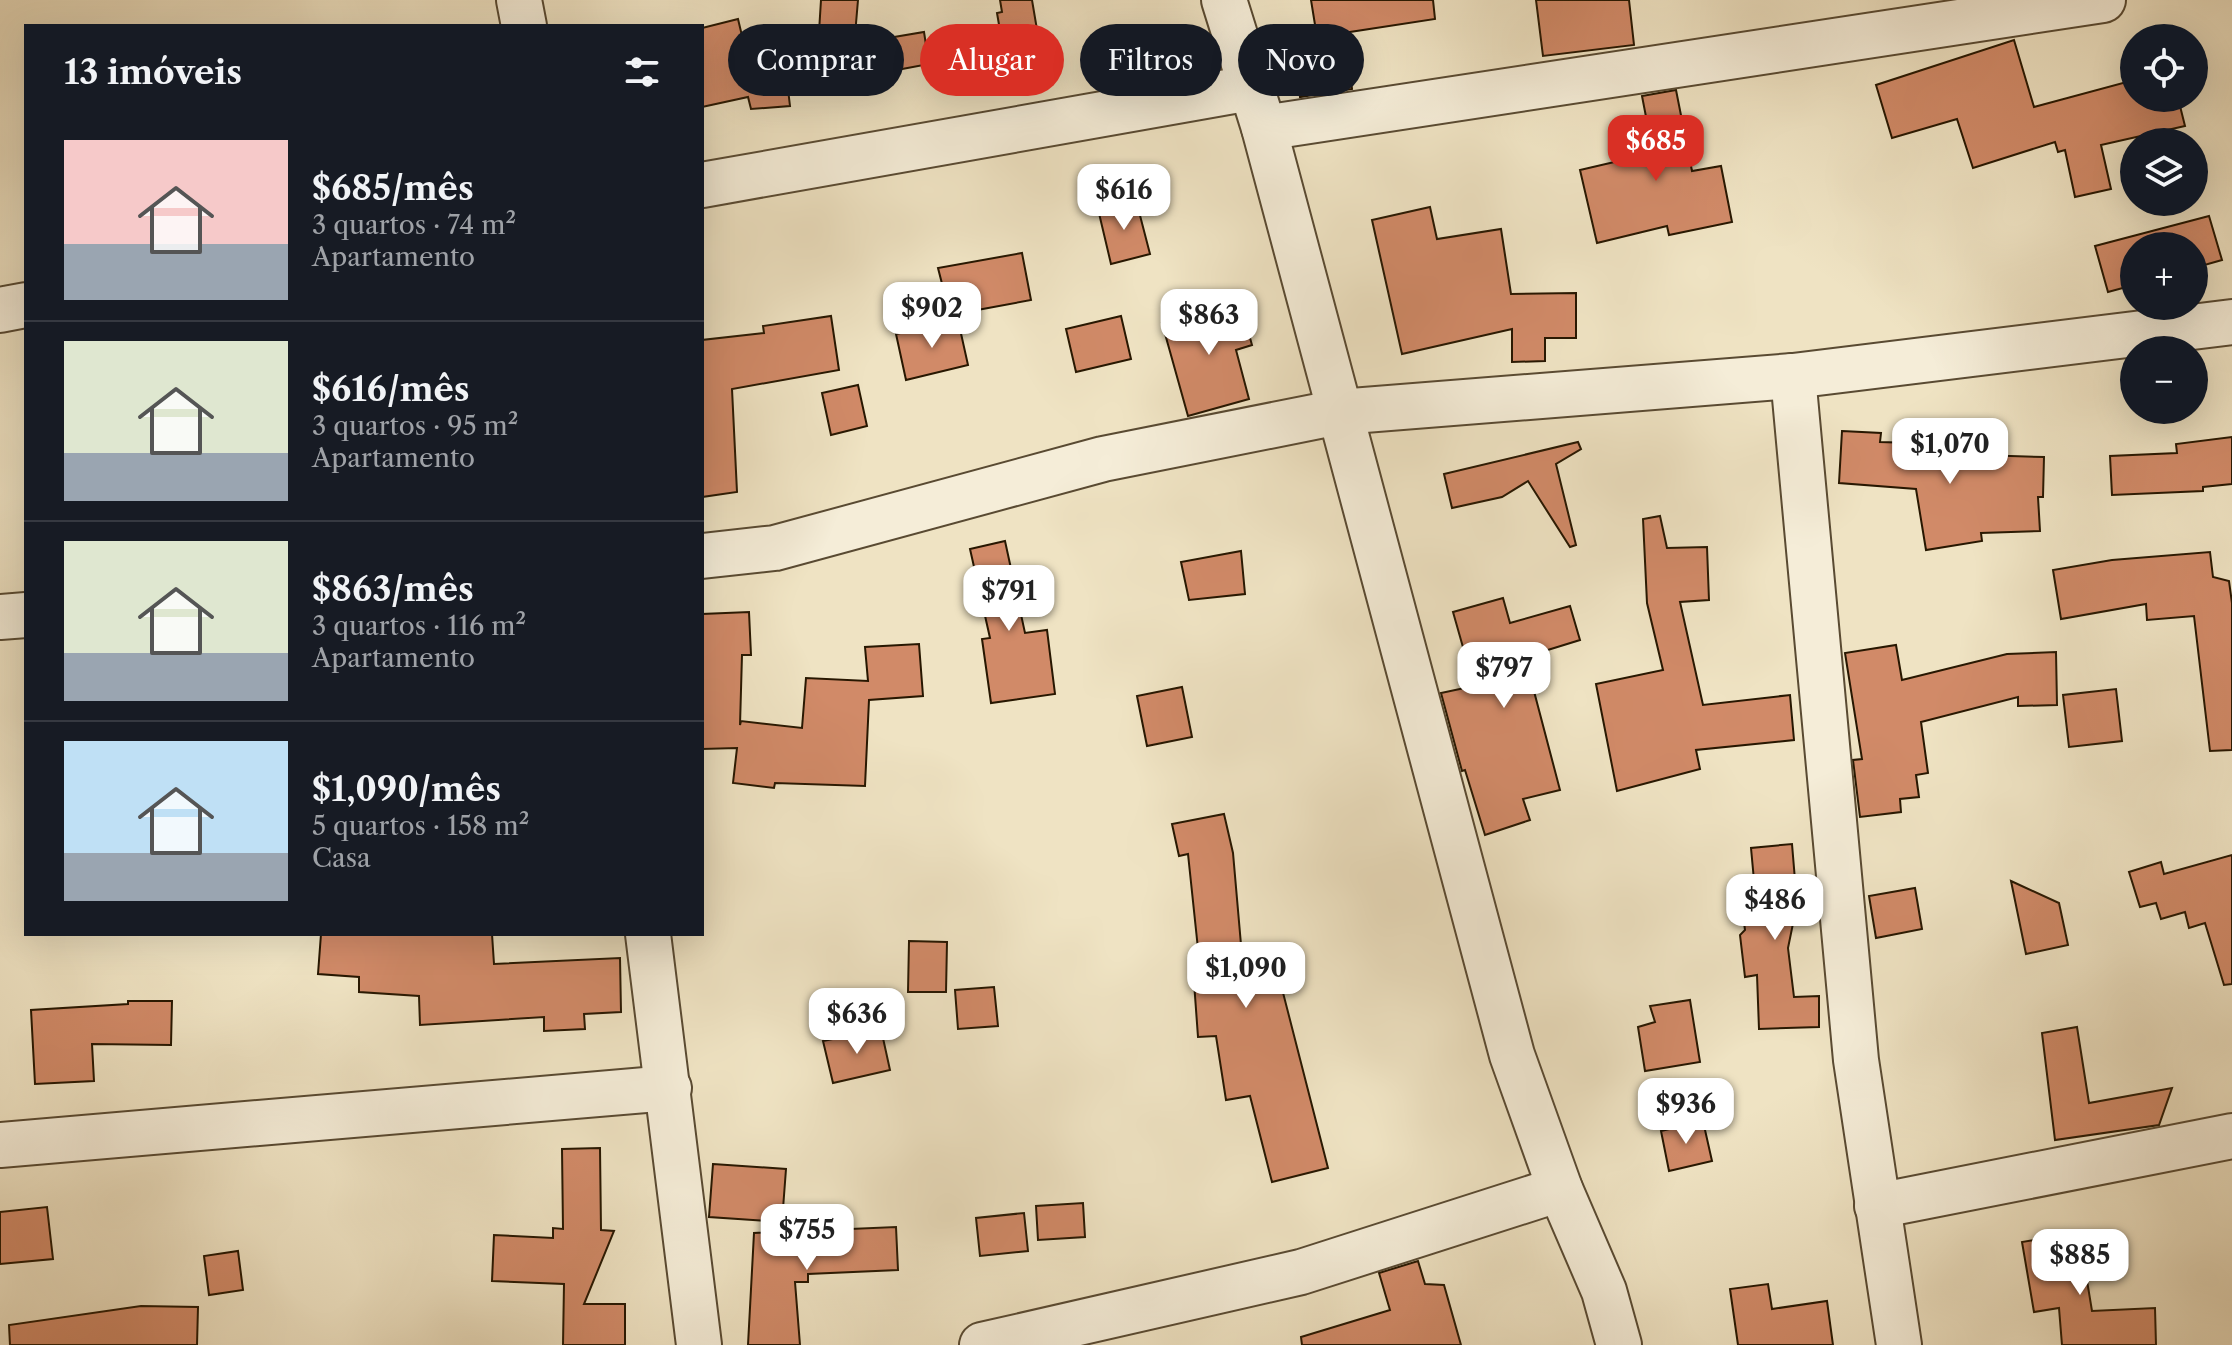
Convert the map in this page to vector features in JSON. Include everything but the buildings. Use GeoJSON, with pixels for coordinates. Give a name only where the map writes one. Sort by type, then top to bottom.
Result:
{"type":"FeatureCollection","features":[{"type":"Feature","properties":{"kind":"street"},"geometry":{"type":"LineString","coordinates":[[519,0],[524,24]]}},
{"type":"Feature","properties":{"kind":"street"},"geometry":{"type":"LineString","coordinates":[[1224,0],[1257,108],[1512,1055],[1560,1189],[1604,1291],[1619,1345]]}},
{"type":"Feature","properties":{"kind":"street"},"geometry":{"type":"LineString","coordinates":[[704,185],[1257,108],[2103,0]]}},
{"type":"Feature","properties":{"kind":"street"},"geometry":{"type":"LineString","coordinates":[[0,310],[24,305]]}},
{"type":"Feature","properties":{"kind":"street"},"geometry":{"type":"LineString","coordinates":[[704,556],[775,548],[1103,459],[1339,412],[1793,376],[2232,322]]}},
{"type":"Feature","properties":{"kind":"street"},"geometry":{"type":"LineString","coordinates":[[1793,376],[1856,1060],[1899,1345]]}},
{"type":"Feature","properties":{"kind":"street"},"geometry":{"type":"LineString","coordinates":[[0,617],[24,615]]}},
{"type":"Feature","properties":{"kind":"street"},"geometry":{"type":"LineString","coordinates":[[648,936],[699,1345]]}},
{"type":"Feature","properties":{"kind":"street"},"geometry":{"type":"LineString","coordinates":[[0,1145],[669,1088]]}},
{"type":"Feature","properties":{"kind":"street"},"geometry":{"type":"LineString","coordinates":[[1877,1206],[2232,1136]]}},
{"type":"Feature","properties":{"kind":"street"},"geometry":{"type":"LineString","coordinates":[[982,1345],[1301,1272],[1560,1189]]}}]}
